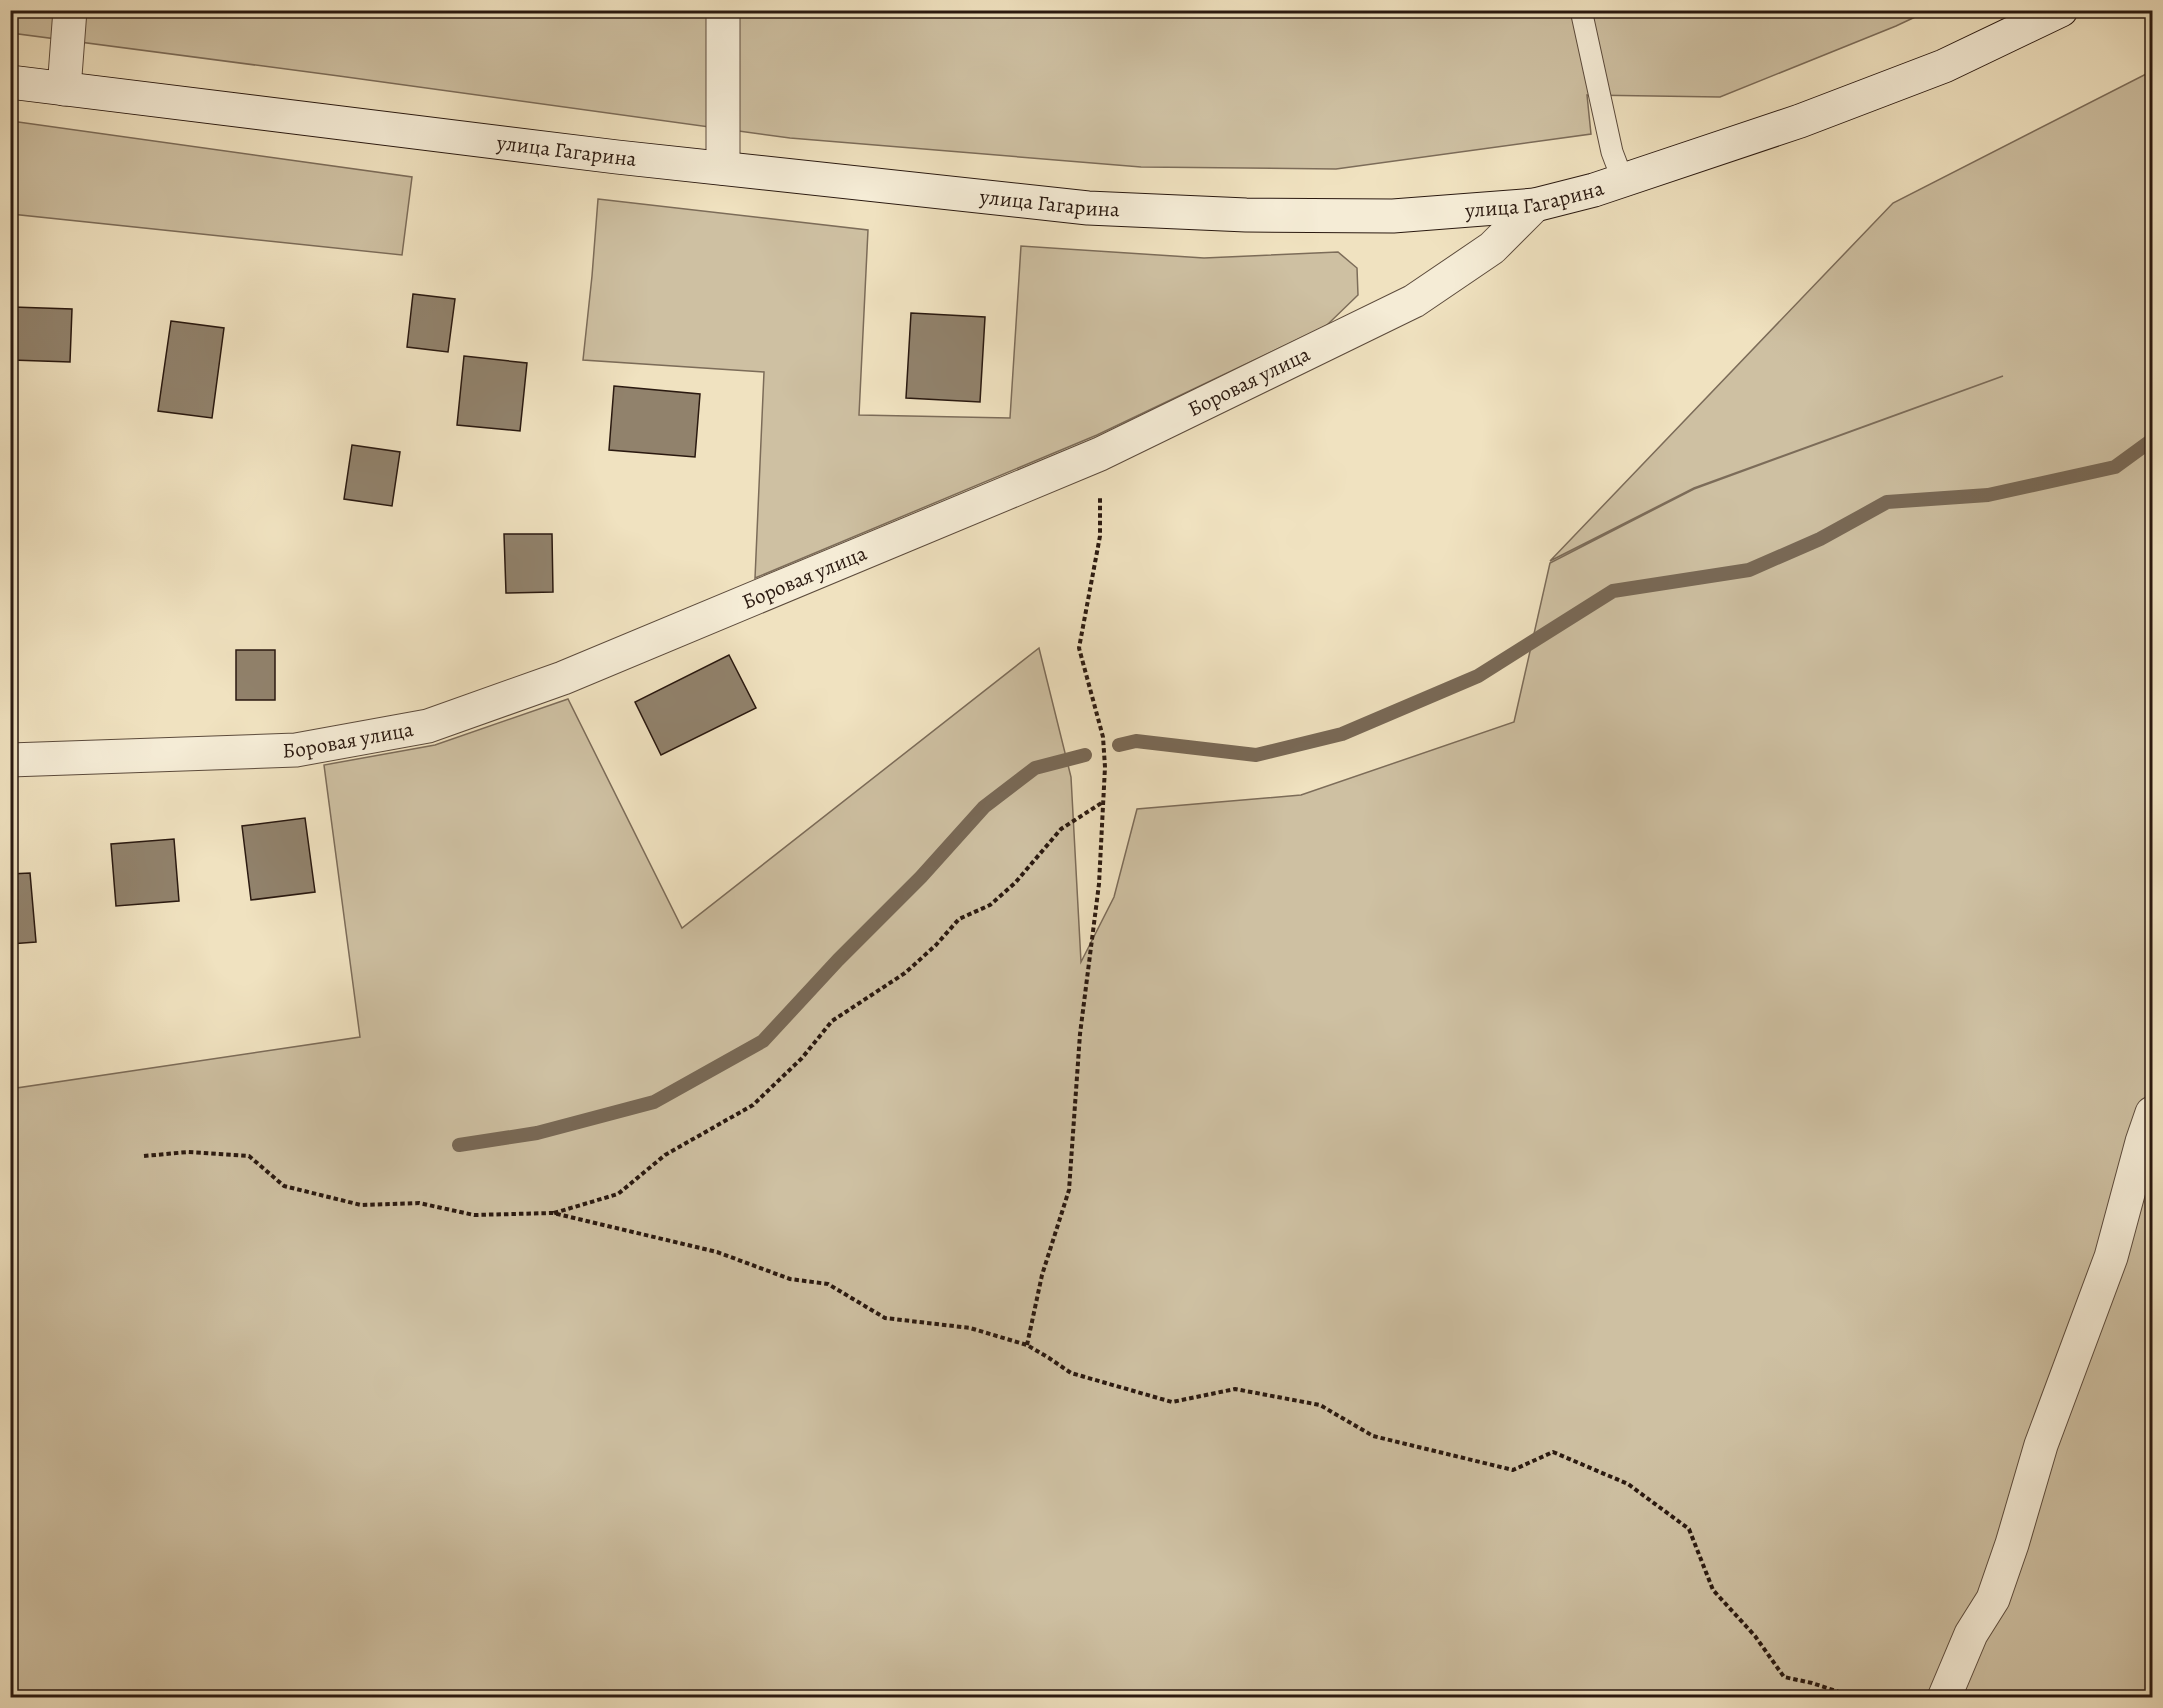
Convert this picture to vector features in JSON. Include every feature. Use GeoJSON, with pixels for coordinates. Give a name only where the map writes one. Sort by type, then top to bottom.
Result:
{"type":"FeatureCollection","features":[{"type":"Feature","properties":{"kind":"street"},"geometry":{"type":"LineString","coordinates":[[64,89],[70,10]]}},
{"type":"Feature","properties":{"kind":"street"},"geometry":{"type":"LineString","coordinates":[[723,10],[723,168]]}},
{"type":"Feature","properties":{"kind":"street","name":"улица Гагарина"},"geometry":{"type":"LineString","coordinates":[[10,82],[616,158],[1088,208],[1201,213],[1393,216],[1535,205],[1623,181],[1800,121],[1944,66],[2061,10]]}},
{"type":"Feature","properties":{"kind":"street","name":"Боровая улица"},"geometry":{"type":"LineString","coordinates":[[10,760],[296,750],[428,726],[563,678],[1100,454],[1414,301],[1492,248],[1535,205]]}},
{"type":"Feature","properties":{"kind":"street"},"geometry":{"type":"LineString","coordinates":[[1944,1698],[1971,1634],[1993,1599],[2041,1445],[2111,1257],[2152,1113]]}},
{"type":"Feature","properties":{"kind":"lane"},"geometry":{"type":"LineString","coordinates":[[1581,10],[1612,152],[1623,181]]}},
{"type":"Feature","properties":{"kind":"path"},"geometry":{"type":"LineString","coordinates":[[1027,1345],[1042,1275],[1069,1190],[1080,1034],[1099,884],[1105,767],[1103,737],[1079,648],[1100,537],[1100,454]]}},
{"type":"Feature","properties":{"kind":"path"},"geometry":{"type":"LineString","coordinates":[[553,1213],[618,1194],[665,1155],[753,1105],[802,1058],[832,1021],[904,973],[936,945],[959,919],[990,905],[1015,883],[1061,828],[1103,802]]}},
{"type":"Feature","properties":{"kind":"path"},"geometry":{"type":"LineString","coordinates":[[144,1156],[188,1152],[249,1156],[284,1186],[361,1205],[418,1203],[474,1215],[553,1213],[717,1252],[790,1278],[828,1284],[885,1318],[970,1328],[1027,1345],[1071,1373],[1172,1402],[1235,1389],[1320,1405],[1373,1437],[1513,1470],[1553,1452],[1628,1484],[1689,1529],[1713,1590],[1755,1636],[1784,1677],[1812,1683],[1857,1698]]}},
{"type":"Feature","properties":{"kind":"shaded area"},"geometry":{"type":"Polygon","coordinates":[[[11,10],[1928,11],[1720,97],[1587,95],[1591,134],[1336,169],[1141,167],[790,138],[11,33],[11,10]]]}},
{"type":"Feature","properties":{"kind":"shaded area"},"geometry":{"type":"Polygon","coordinates":[[[2152,71],[2152,1697],[11,1697],[10,1089],[360,1037],[324,765],[435,745],[568,699],[682,928],[1039,648],[1071,777],[1081,962],[1114,897],[1137,809],[1301,795],[1514,722],[1550,563],[1694,489],[2003,376],[1694,488],[1550,561],[1893,203],[2152,71]]]}},
{"type":"Feature","properties":{"kind":"shaded area"},"geometry":{"type":"Polygon","coordinates":[[[11,121],[412,177],[402,255],[11,214],[11,121]]]}},
{"type":"Feature","properties":{"kind":"shaded area"},"geometry":{"type":"Polygon","coordinates":[[[598,199],[868,230],[859,415],[1010,418],[1021,246],[1204,258],[1338,252],[1357,268],[1358,295],[1326,326],[1097,435],[755,578],[764,372],[583,360],[598,199]]]}},
{"type":"Feature","properties":{"kind":"building"},"geometry":{"type":"Polygon","coordinates":[[[413,294],[455,299],[448,352],[407,347],[413,294]]]}},
{"type":"Feature","properties":{"kind":"building"},"geometry":{"type":"Polygon","coordinates":[[[13,307],[72,309],[70,362],[12,360],[13,307]]]}},
{"type":"Feature","properties":{"kind":"building"},"geometry":{"type":"Polygon","coordinates":[[[911,313],[985,317],[980,402],[906,398],[911,313]]]}},
{"type":"Feature","properties":{"kind":"building"},"geometry":{"type":"Polygon","coordinates":[[[171,321],[224,328],[212,418],[158,411],[171,321]]]}},
{"type":"Feature","properties":{"kind":"building"},"geometry":{"type":"Polygon","coordinates":[[[464,356],[527,363],[520,431],[457,425],[464,356]]]}},
{"type":"Feature","properties":{"kind":"building"},"geometry":{"type":"Polygon","coordinates":[[[614,386],[700,394],[695,457],[609,450],[614,386]]]}},
{"type":"Feature","properties":{"kind":"building"},"geometry":{"type":"Polygon","coordinates":[[[352,445],[400,452],[392,506],[344,499],[352,445]]]}},
{"type":"Feature","properties":{"kind":"building"},"geometry":{"type":"Polygon","coordinates":[[[504,534],[552,534],[553,592],[506,593],[504,534]]]}},
{"type":"Feature","properties":{"kind":"building"},"geometry":{"type":"Polygon","coordinates":[[[236,650],[275,650],[275,700],[236,700],[236,650]]]}},
{"type":"Feature","properties":{"kind":"building"},"geometry":{"type":"Polygon","coordinates":[[[729,655],[756,708],[661,755],[635,702],[729,655]]]}},
{"type":"Feature","properties":{"kind":"building"},"geometry":{"type":"Polygon","coordinates":[[[305,818],[315,892],[251,900],[242,826],[305,818]]]}},
{"type":"Feature","properties":{"kind":"building"},"geometry":{"type":"Polygon","coordinates":[[[174,839],[179,901],[116,906],[111,844],[174,839]]]}},
{"type":"Feature","properties":{"kind":"building"},"geometry":{"type":"Polygon","coordinates":[[[30,873],[36,942],[10,944],[10,874],[30,873]]]}},
{"type":"Feature","properties":{"kind":"waterway"},"geometry":{"type":"LineString","coordinates":[[1119,745],[1136,741],[1256,755],[1342,734],[1478,676],[1613,591],[1749,570],[1820,539],[1887,502],[1988,495],[2115,467],[2152,440]]}},
{"type":"Feature","properties":{"kind":"waterway"},"geometry":{"type":"LineString","coordinates":[[459,1145],[537,1133],[654,1102],[763,1041],[838,960],[921,877],[984,807],[1035,768],[1085,755]]}}]}
